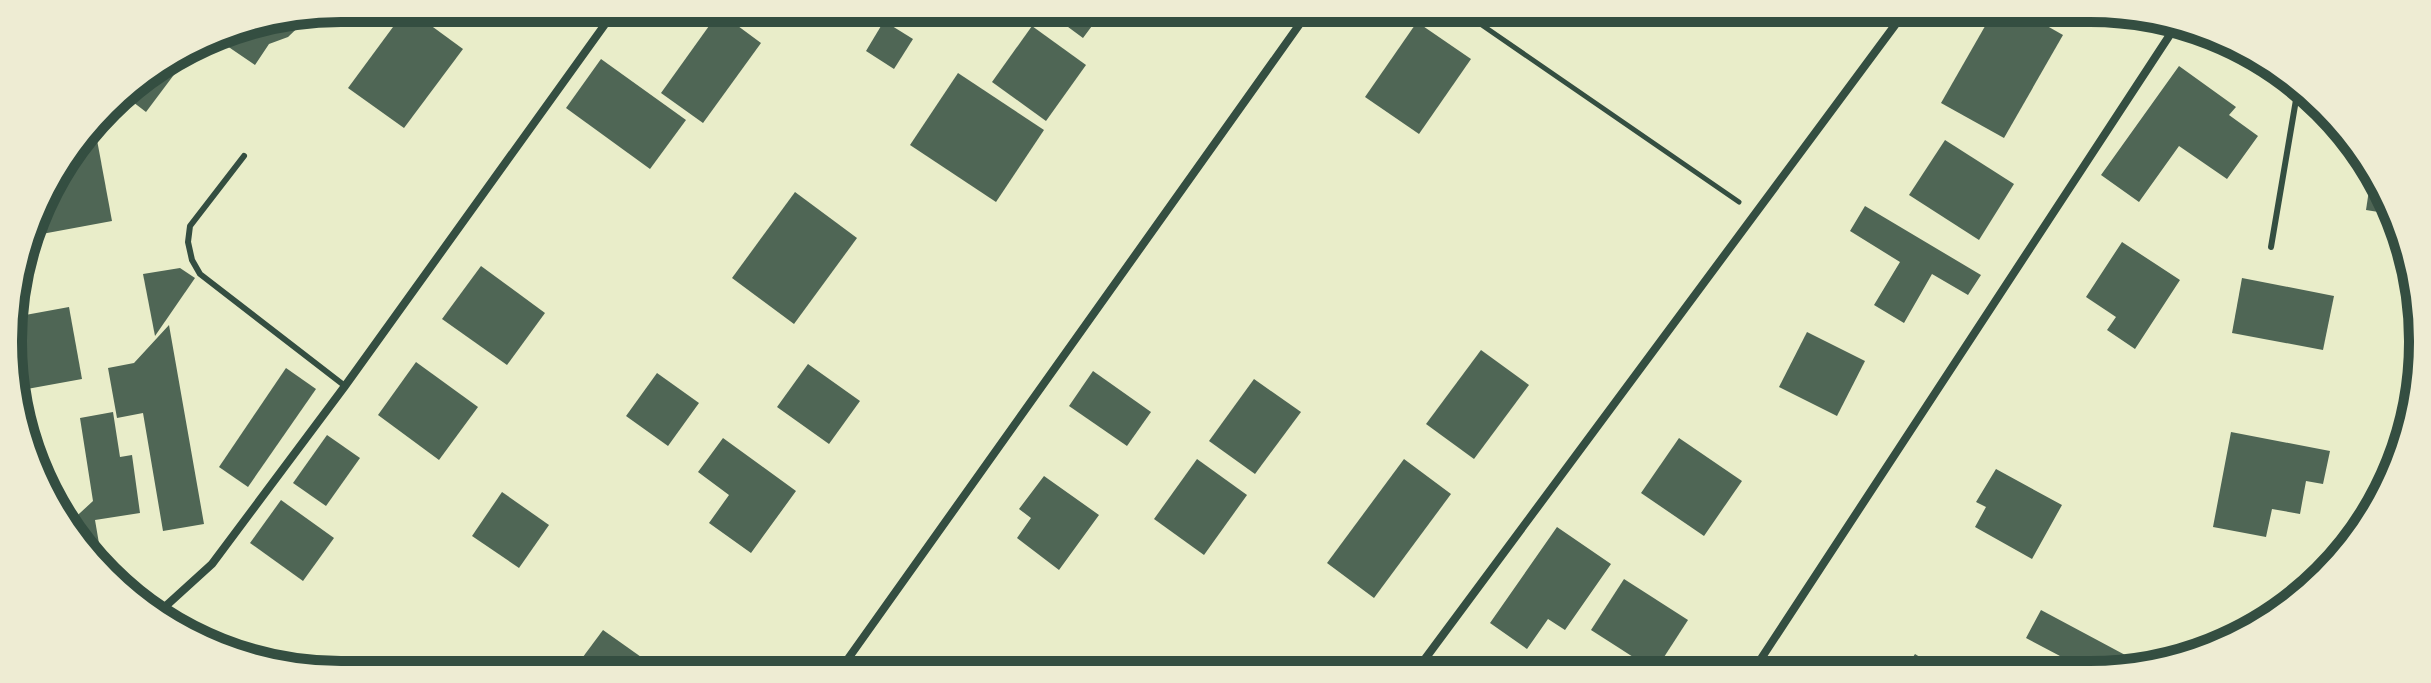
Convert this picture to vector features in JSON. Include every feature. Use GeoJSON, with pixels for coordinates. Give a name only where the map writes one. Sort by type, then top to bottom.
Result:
{"type":"FeatureCollection","features":[{"type":"Feature","properties":{"kind":"street"},"geometry":{"type":"LineString","coordinates":[[164,607],[212,564],[345,386],[607,22]]}},
{"type":"Feature","properties":{"kind":"street"},"geometry":{"type":"LineString","coordinates":[[846,661],[1301,22]]}},
{"type":"Feature","properties":{"kind":"street"},"geometry":{"type":"LineString","coordinates":[[1423,661],[1897,22]]}},
{"type":"Feature","properties":{"kind":"street"},"geometry":{"type":"LineString","coordinates":[[1760,661],[2171,33]]}},
{"type":"Feature","properties":{"kind":"lane"},"geometry":{"type":"LineString","coordinates":[[2271,247],[2296,98]]}},
{"type":"Feature","properties":{"kind":"lane"},"geometry":{"type":"LineString","coordinates":[[244,156],[190,226],[188,242],[192,260],[200,274],[345,386]]}},
{"type":"Feature","properties":{"kind":"path"},"geometry":{"type":"LineString","coordinates":[[1478,22],[1756,214]]}},
{"type":"Feature","properties":{"kind":"building"},"geometry":{"type":"Polygon","coordinates":[[[397,22],[426,22],[463,49],[404,128],[348,88],[397,22]]]}},
{"type":"Feature","properties":{"kind":"building"},"geometry":{"type":"Polygon","coordinates":[[[712,22],[733,22],[761,43],[703,123],[661,93],[712,22]]]}},
{"type":"Feature","properties":{"kind":"building"},"geometry":{"type":"Polygon","coordinates":[[[883,22],[913,39],[894,69],[866,51],[883,22]]]}},
{"type":"Feature","properties":{"kind":"building"},"geometry":{"type":"Polygon","coordinates":[[[1061,22],[1095,22],[1083,38],[1061,22]]]}},
{"type":"Feature","properties":{"kind":"building"},"geometry":{"type":"Polygon","coordinates":[[[1417,22],[1471,59],[1419,134],[1365,97],[1417,22]]]}},
{"type":"Feature","properties":{"kind":"building"},"geometry":{"type":"Polygon","coordinates":[[[1987,22],[2040,22],[2063,35],[2004,138],[1941,103],[1987,22]]]}},
{"type":"Feature","properties":{"kind":"building"},"geometry":{"type":"Polygon","coordinates":[[[301,25],[288,37],[269,44],[255,65],[224,44],[301,25]]]}},
{"type":"Feature","properties":{"kind":"building"},"geometry":{"type":"Polygon","coordinates":[[[1032,26],[1086,65],[1046,121],[992,82],[1032,26]]]}},
{"type":"Feature","properties":{"kind":"building"},"geometry":{"type":"Polygon","coordinates":[[[601,59],[686,120],[650,169],[566,108],[601,59]]]}},
{"type":"Feature","properties":{"kind":"building"},"geometry":{"type":"Polygon","coordinates":[[[181,66],[146,112],[131,101],[181,66]]]}},
{"type":"Feature","properties":{"kind":"building"},"geometry":{"type":"Polygon","coordinates":[[[2179,66],[2236,107],[2229,115],[2258,136],[2227,179],[2179,146],[2139,202],[2101,175],[2179,66]]]}},
{"type":"Feature","properties":{"kind":"building"},"geometry":{"type":"Polygon","coordinates":[[[958,73],[1044,130],[996,202],[910,145],[958,73]]]}},
{"type":"Feature","properties":{"kind":"building"},"geometry":{"type":"Polygon","coordinates":[[[96,137],[112,221],[41,234],[65,182],[96,137]]]}},
{"type":"Feature","properties":{"kind":"building"},"geometry":{"type":"Polygon","coordinates":[[[1945,140],[2014,184],[1979,240],[1909,195],[1945,140]]]}},
{"type":"Feature","properties":{"kind":"building"},"geometry":{"type":"Polygon","coordinates":[[[2369,188],[2382,213],[2366,210],[2369,188]]]}},
{"type":"Feature","properties":{"kind":"building"},"geometry":{"type":"Polygon","coordinates":[[[795,192],[857,238],[794,324],[732,278],[795,192]]]}},
{"type":"Feature","properties":{"kind":"building"},"geometry":{"type":"Polygon","coordinates":[[[1865,206],[1981,275],[1968,295],[1932,274],[1904,323],[1874,305],[1900,262],[1850,231],[1865,206]]]}},
{"type":"Feature","properties":{"kind":"building"},"geometry":{"type":"Polygon","coordinates":[[[2122,242],[2180,280],[2135,349],[2107,330],[2116,317],[2086,297],[2122,242]]]}},
{"type":"Feature","properties":{"kind":"building"},"geometry":{"type":"Polygon","coordinates":[[[481,266],[545,313],[507,365],[442,319],[481,266]]]}},
{"type":"Feature","properties":{"kind":"building"},"geometry":{"type":"Polygon","coordinates":[[[180,268],[195,278],[155,336],[143,274],[180,268]]]}},
{"type":"Feature","properties":{"kind":"building"},"geometry":{"type":"Polygon","coordinates":[[[2242,278],[2334,296],[2323,350],[2232,333],[2242,278]]]}},
{"type":"Feature","properties":{"kind":"building"},"geometry":{"type":"Polygon","coordinates":[[[69,307],[82,379],[26,389],[24,315],[69,307]]]}},
{"type":"Feature","properties":{"kind":"building"},"geometry":{"type":"Polygon","coordinates":[[[169,325],[204,524],[163,531],[143,413],[117,418],[108,368],[134,363],[169,325]]]}},
{"type":"Feature","properties":{"kind":"building"},"geometry":{"type":"Polygon","coordinates":[[[1807,332],[1865,361],[1837,416],[1779,387],[1807,332]]]}},
{"type":"Feature","properties":{"kind":"building"},"geometry":{"type":"Polygon","coordinates":[[[1481,350],[1529,385],[1474,459],[1426,424],[1481,350]]]}},
{"type":"Feature","properties":{"kind":"building"},"geometry":{"type":"Polygon","coordinates":[[[416,362],[478,407],[439,460],[378,415],[416,362]]]}},
{"type":"Feature","properties":{"kind":"building"},"geometry":{"type":"Polygon","coordinates":[[[808,364],[860,401],[829,444],[777,407],[808,364]]]}},
{"type":"Feature","properties":{"kind":"building"},"geometry":{"type":"Polygon","coordinates":[[[286,368],[316,389],[248,487],[219,467],[286,368]]]}},
{"type":"Feature","properties":{"kind":"building"},"geometry":{"type":"Polygon","coordinates":[[[1093,371],[1151,412],[1127,446],[1069,406],[1093,371]]]}},
{"type":"Feature","properties":{"kind":"building"},"geometry":{"type":"Polygon","coordinates":[[[657,373],[699,403],[668,446],[626,416],[657,373]]]}},
{"type":"Feature","properties":{"kind":"building"},"geometry":{"type":"Polygon","coordinates":[[[1254,379],[1301,412],[1255,474],[1209,441],[1254,379]]]}},
{"type":"Feature","properties":{"kind":"building"},"geometry":{"type":"Polygon","coordinates":[[[113,412],[120,457],[132,455],[140,513],[95,520],[100,551],[75,518],[93,501],[80,418],[113,412]]]}},
{"type":"Feature","properties":{"kind":"building"},"geometry":{"type":"Polygon","coordinates":[[[2231,432],[2330,451],[2323,484],[2306,481],[2300,514],[2272,509],[2266,537],[2213,527],[2231,432]]]}},
{"type":"Feature","properties":{"kind":"building"},"geometry":{"type":"Polygon","coordinates":[[[327,435],[360,458],[326,506],[293,483],[327,435]]]}},
{"type":"Feature","properties":{"kind":"building"},"geometry":{"type":"Polygon","coordinates":[[[723,438],[796,491],[751,553],[709,523],[729,495],[698,472],[723,438]]]}},
{"type":"Feature","properties":{"kind":"building"},"geometry":{"type":"Polygon","coordinates":[[[1679,438],[1742,481],[1704,536],[1641,493],[1679,438]]]}},
{"type":"Feature","properties":{"kind":"building"},"geometry":{"type":"Polygon","coordinates":[[[1197,459],[1247,495],[1204,555],[1154,519],[1197,459]]]}},
{"type":"Feature","properties":{"kind":"building"},"geometry":{"type":"Polygon","coordinates":[[[1404,459],[1451,494],[1374,598],[1327,563],[1404,459]]]}},
{"type":"Feature","properties":{"kind":"building"},"geometry":{"type":"Polygon","coordinates":[[[1996,469],[2062,505],[2032,559],[1975,527],[1986,507],[1976,502],[1996,469]]]}},
{"type":"Feature","properties":{"kind":"building"},"geometry":{"type":"Polygon","coordinates":[[[1044,476],[1099,515],[1059,570],[1017,538],[1031,518],[1019,509],[1044,476]]]}},
{"type":"Feature","properties":{"kind":"building"},"geometry":{"type":"Polygon","coordinates":[[[502,492],[549,525],[519,568],[472,536],[502,492]]]}},
{"type":"Feature","properties":{"kind":"building"},"geometry":{"type":"Polygon","coordinates":[[[281,500],[334,538],[303,581],[250,543],[281,500]]]}},
{"type":"Feature","properties":{"kind":"building"},"geometry":{"type":"Polygon","coordinates":[[[1557,527],[1611,564],[1565,630],[1548,619],[1527,649],[1490,623],[1557,527]]]}},
{"type":"Feature","properties":{"kind":"building"},"geometry":{"type":"Polygon","coordinates":[[[1624,579],[1688,620],[1661,661],[1639,661],[1591,630],[1624,579]]]}},
{"type":"Feature","properties":{"kind":"building"},"geometry":{"type":"Polygon","coordinates":[[[2041,610],[2131,658],[2057,661],[2060,656],[2026,638],[2041,610]]]}},
{"type":"Feature","properties":{"kind":"building"},"geometry":{"type":"Polygon","coordinates":[[[603,630],[647,661],[580,661],[603,630]]]}},
{"type":"Feature","properties":{"kind":"building"},"geometry":{"type":"Polygon","coordinates":[[[1915,654],[1926,661],[1910,661],[1915,654]]]}}]}
